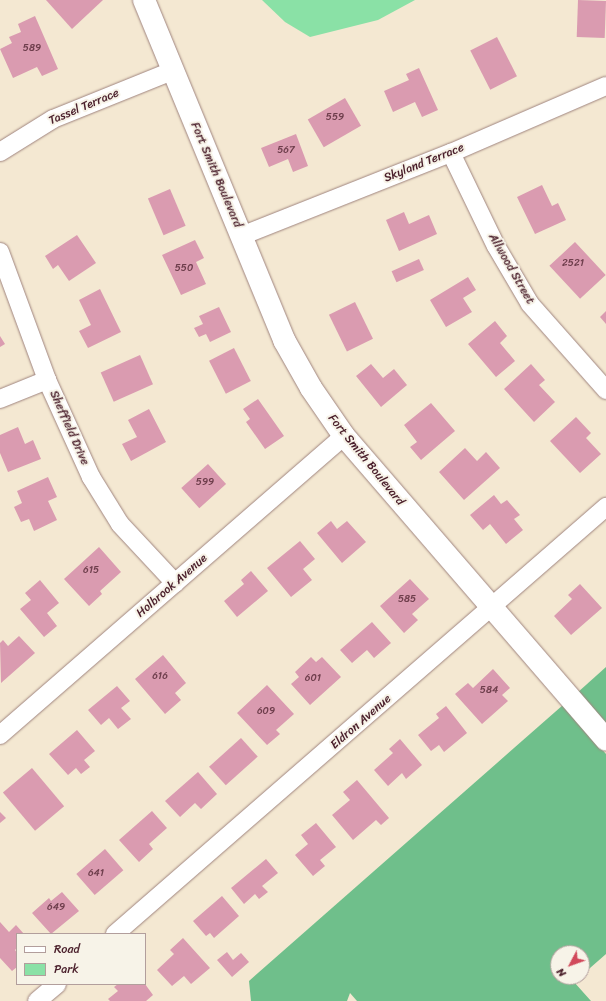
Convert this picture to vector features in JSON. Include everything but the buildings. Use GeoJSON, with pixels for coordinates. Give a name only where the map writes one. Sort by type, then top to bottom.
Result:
{"type":"FeatureCollection","features":[{"type":"Feature","properties":{"kind":"street","name":"Fort Smith Boulevard"},"geometry":{"type":"LineString","coordinates":[[144,0],[284,340],[311,388],[344,436],[491,610],[606,740]]}},
{"type":"Feature","properties":{"kind":"street","name":"Tassel Terrace"},"geometry":{"type":"LineString","coordinates":[[0,152],[53,119],[172,71]]}},
{"type":"Feature","properties":{"kind":"street","name":"Skyland Terrace"},"geometry":{"type":"LineString","coordinates":[[241,236],[451,153],[606,86]]}},
{"type":"Feature","properties":{"kind":"street","name":"Allwood Street"},"geometry":{"type":"LineString","coordinates":[[451,153],[496,246],[530,304],[606,390]]}},
{"type":"Feature","properties":{"kind":"street","name":"Sheffield Drive"},"geometry":{"type":"LineString","coordinates":[[0,252],[47,380],[90,477],[120,524],[175,583]]}},
{"type":"Feature","properties":{"kind":"street"},"geometry":{"type":"LineString","coordinates":[[0,399],[47,380]]}},
{"type":"Feature","properties":{"kind":"street","name":"Holbrook Avenue"},"geometry":{"type":"LineString","coordinates":[[0,735],[344,436]]}},
{"type":"Feature","properties":{"kind":"street","name":"Eldron Avenue"},"geometry":{"type":"LineString","coordinates":[[116,933],[491,610],[606,508]]}},
{"type":"Feature","properties":{"kind":"street"},"geometry":{"type":"LineString","coordinates":[[37,1001],[56,985]]}},
{"type":"Feature","properties":{"kind":"green space"},"geometry":{"type":"Polygon","coordinates":[[[262,0],[415,0],[378,20],[310,37],[285,22],[262,0]]]}},
{"type":"Feature","properties":{"kind":"green space"},"geometry":{"type":"Polygon","coordinates":[[[606,667],[606,726],[577,693],[606,667]]]}},
{"type":"Feature","properties":{"kind":"green space"},"geometry":{"type":"Polygon","coordinates":[[[563,705],[606,754],[606,954],[590,968],[590,945],[550,945],[550,985],[577,985],[591,1001],[357,1001],[350,993],[347,1001],[251,1001],[249,981],[563,705]]]}}]}
